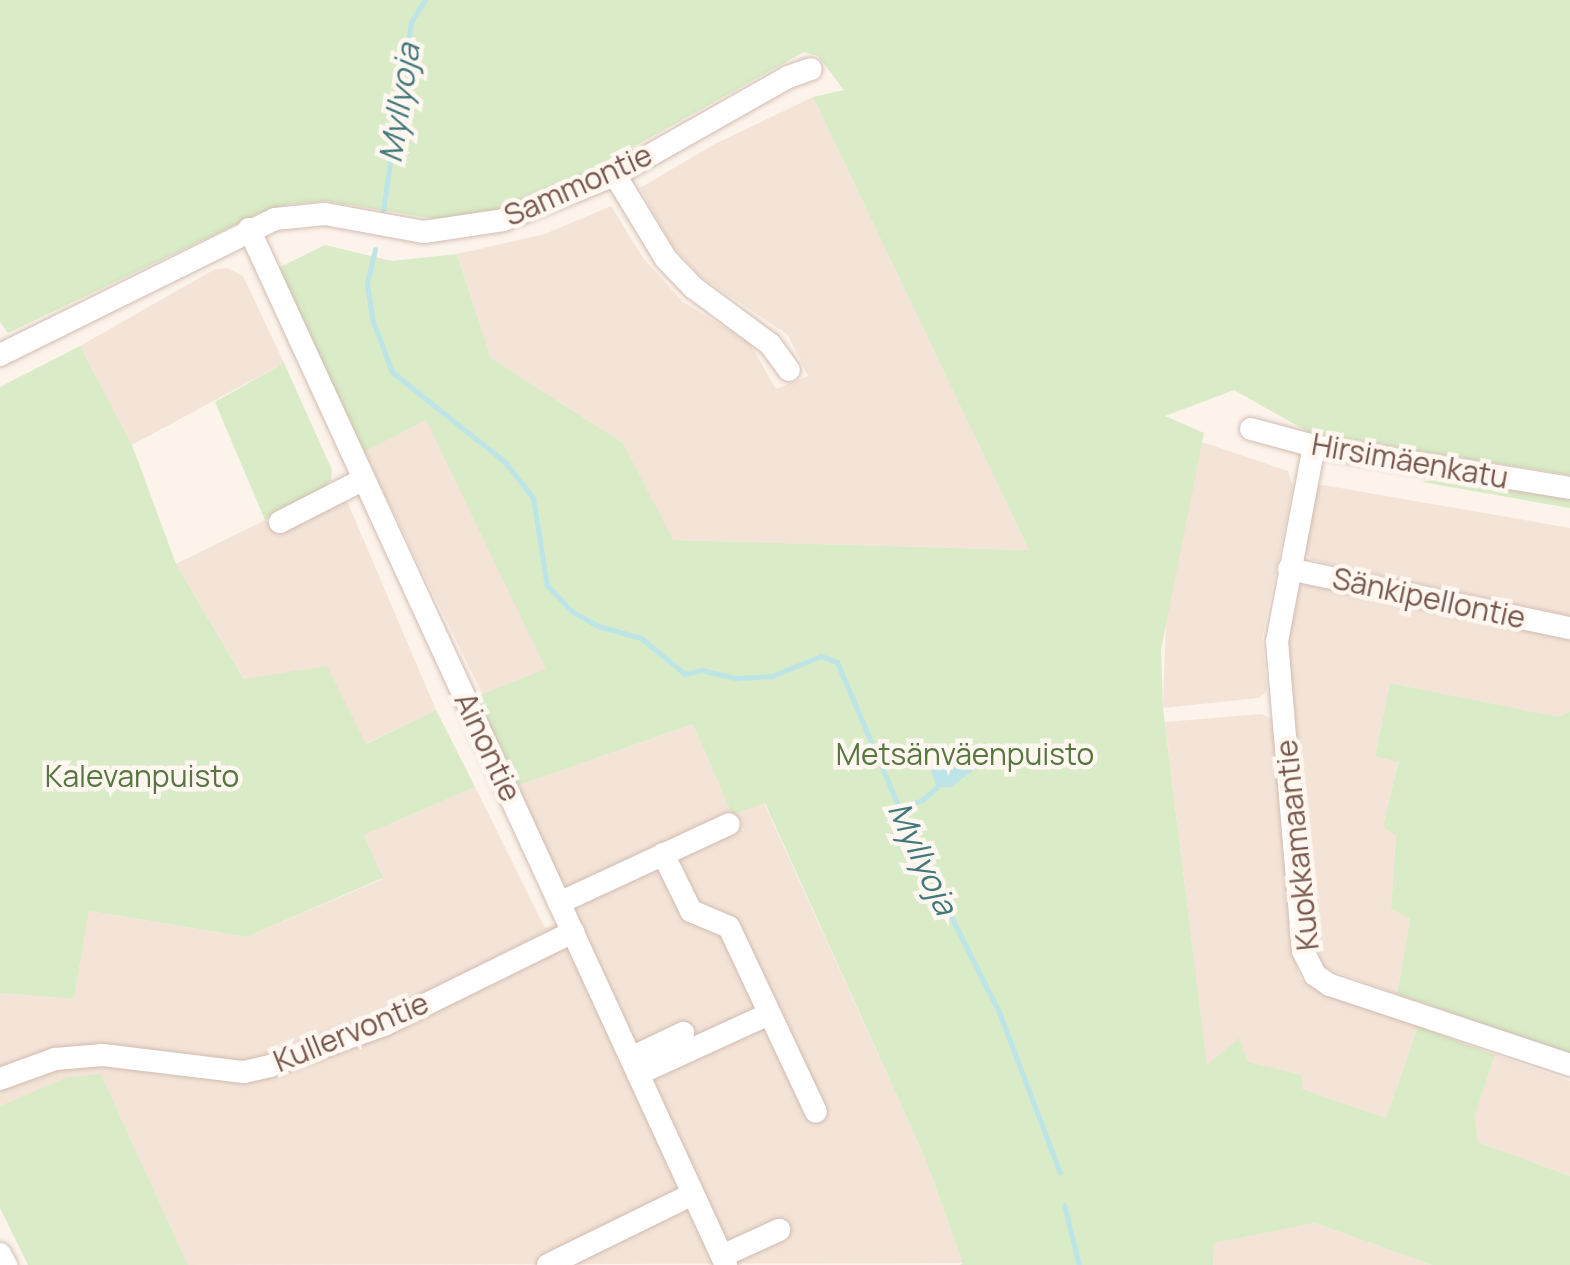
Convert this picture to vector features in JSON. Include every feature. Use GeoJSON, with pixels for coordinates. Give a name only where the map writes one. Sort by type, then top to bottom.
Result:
{"type":"FeatureCollection","features":[{"type":"Feature","properties":{"kind":"street","name":"Sammontie"},"geometry":{"type":"LineString","coordinates":[[0,355],[276,219],[325,214],[398,230],[453,231],[502,220],[615,175],[788,77],[811,69]]}},
{"type":"Feature","properties":{"kind":"street"},"geometry":{"type":"LineString","coordinates":[[615,175],[666,259],[694,288],[770,344],[788,370]]}},
{"type":"Feature","properties":{"kind":"street","name":"Ainontie"},"geometry":{"type":"LineString","coordinates":[[249,229],[724,1260]]}},
{"type":"Feature","properties":{"kind":"street","name":"Hirsimäenkatu"},"geometry":{"type":"LineString","coordinates":[[1251,429],[1314,446],[1570,488]]}},
{"type":"Feature","properties":{"kind":"street","name":"Kuokkamaantie"},"geometry":{"type":"LineString","coordinates":[[1314,446],[1276,641],[1303,950],[1314,975],[1347,992],[1570,1065]]}},
{"type":"Feature","properties":{"kind":"street"},"geometry":{"type":"LineString","coordinates":[[280,522],[364,480]]}},
{"type":"Feature","properties":{"kind":"street","name":"Sänkipellontie"},"geometry":{"type":"LineString","coordinates":[[1289,568],[1570,628]]}},
{"type":"Feature","properties":{"kind":"street"},"geometry":{"type":"LineString","coordinates":[[560,903],[729,824]]}},
{"type":"Feature","properties":{"kind":"street"},"geometry":{"type":"LineString","coordinates":[[664,854],[691,911],[729,927],[816,1112]]}},
{"type":"Feature","properties":{"kind":"street","name":"Kullervontie"},"geometry":{"type":"LineString","coordinates":[[0,1079],[56,1059],[104,1055],[244,1072],[270,1066],[384,1025],[573,932]]}},
{"type":"Feature","properties":{"kind":"street"},"geometry":{"type":"LineString","coordinates":[[634,1066],[769,1014]]}},
{"type":"Feature","properties":{"kind":"street"},"geometry":{"type":"LineString","coordinates":[[634,1066],[683,1033]]}},
{"type":"Feature","properties":{"kind":"street"},"geometry":{"type":"LineString","coordinates":[[548,1265],[694,1194]]}},
{"type":"Feature","properties":{"kind":"street"},"geometry":{"type":"LineString","coordinates":[[724,1260],[779,1230]]}},
{"type":"Feature","properties":{"kind":"street"},"geometry":{"type":"LineString","coordinates":[[0,1254],[6,1265]]}},
{"type":"Feature","properties":{"kind":"shaded area"},"geometry":{"type":"Polygon","coordinates":[[[813,97],[1029,550],[672,540],[623,443],[491,358],[457,254],[545,234],[611,206],[643,258],[683,302],[749,342],[776,389],[808,376],[788,335],[700,276],[671,244],[640,188],[713,145],[813,97]]]}},
{"type":"Feature","properties":{"kind":"shaded area"},"geometry":{"type":"Polygon","coordinates":[[[227,268],[243,276],[284,363],[132,445],[80,346],[215,269],[227,268]]]}},
{"type":"Feature","properties":{"kind":"shaded area"},"geometry":{"type":"Polygon","coordinates":[[[426,419],[548,669],[485,700],[363,450],[426,419]]]}},
{"type":"Feature","properties":{"kind":"shaded area"},"geometry":{"type":"Polygon","coordinates":[[[1202,442],[1288,471],[1293,487],[1262,638],[1267,690],[1259,698],[1163,708],[1166,615],[1202,442]]]}},
{"type":"Feature","properties":{"kind":"shaded area"},"geometry":{"type":"Polygon","coordinates":[[[1318,486],[1570,528],[1570,616],[1312,560],[1304,552],[1318,486]]]}},
{"type":"Feature","properties":{"kind":"shaded area"},"geometry":{"type":"Polygon","coordinates":[[[347,501],[436,710],[365,744],[245,680],[176,564],[265,520],[281,533],[347,501]]]}},
{"type":"Feature","properties":{"kind":"shaded area"},"geometry":{"type":"Polygon","coordinates":[[[1306,584],[1570,639],[1570,711],[1559,717],[1390,683],[1375,756],[1398,761],[1383,827],[1396,835],[1391,909],[1410,919],[1397,994],[1322,967],[1318,953],[1287,635],[1296,588],[1306,584]]]}},
{"type":"Feature","properties":{"kind":"shaded area"},"geometry":{"type":"Polygon","coordinates":[[[1262,714],[1273,720],[1291,938],[1300,979],[1418,1026],[1386,1118],[1301,1089],[1301,1075],[1248,1062],[1207,1067],[1165,722],[1262,714]]]}},
{"type":"Feature","properties":{"kind":"shaded area"},"geometry":{"type":"Polygon","coordinates":[[[693,724],[732,815],[764,803],[925,1158],[963,1263],[188,1265],[101,1074],[0,1106],[0,993],[74,999],[89,911],[246,937],[383,879],[364,835],[475,787],[545,928],[577,915],[517,786],[693,724]]]}},
{"type":"Feature","properties":{"kind":"shaded area"},"geometry":{"type":"Polygon","coordinates":[[[1495,1055],[1570,1081],[1570,1176],[1478,1142],[1475,1114],[1495,1055]]]}},
{"type":"Feature","properties":{"kind":"shaded area"},"geometry":{"type":"Polygon","coordinates":[[[1315,1223],[1432,1265],[1213,1265],[1214,1243],[1315,1223]]]}},
{"type":"Feature","properties":{"kind":"green space","name":"Metsänväenpuisto"},"geometry":{"type":"Polygon","coordinates":[[[0,0],[1570,0],[1570,475],[1310,433],[1234,390],[1165,416],[1204,433],[1161,650],[1163,708],[1207,1065],[1239,1038],[1248,1062],[1302,1075],[1302,1089],[1386,1118],[1418,1026],[1495,1055],[1475,1115],[1478,1142],[1570,1176],[1570,1265],[1432,1265],[1315,1223],[1214,1243],[1213,1265],[960,1265],[963,1263],[925,1158],[765,803],[732,815],[693,724],[517,786],[473,698],[546,669],[426,420],[364,452],[276,269],[325,245],[392,261],[457,254],[491,358],[623,443],[673,540],[1029,550],[813,97],[844,90],[818,56],[804,52],[556,190],[500,211],[441,220],[326,201],[291,204],[260,213],[8,333],[0,322],[0,0]]]}},
{"type":"Feature","properties":{"kind":"green space","name":"Kalevanpuisto"},"geometry":{"type":"Polygon","coordinates":[[[80,346],[132,445],[176,564],[244,679],[327,666],[366,744],[436,710],[475,787],[364,835],[383,878],[246,937],[89,911],[74,999],[0,993],[0,387],[80,346]]]}},
{"type":"Feature","properties":{"kind":"green space"},"geometry":{"type":"Polygon","coordinates":[[[284,363],[332,470],[331,480],[319,492],[265,520],[215,402],[284,363]]]}},
{"type":"Feature","properties":{"kind":"green space"},"geometry":{"type":"Polygon","coordinates":[[[1444,478],[1570,497],[1570,508],[1422,482],[1444,478]]]}},
{"type":"Feature","properties":{"kind":"green space"},"geometry":{"type":"Polygon","coordinates":[[[1390,683],[1559,717],[1570,711],[1570,1054],[1397,994],[1410,919],[1391,909],[1396,836],[1383,827],[1398,762],[1375,756],[1390,683]]]}},
{"type":"Feature","properties":{"kind":"green space"},"geometry":{"type":"Polygon","coordinates":[[[101,1074],[188,1265],[28,1265],[0,1208],[0,1106],[68,1077],[101,1074]]]}},
{"type":"Feature","properties":{"kind":"water"},"geometry":{"type":"Polygon","coordinates":[[[967,748],[976,768],[951,787],[937,787],[931,772],[933,763],[967,748]]]}},
{"type":"Feature","properties":{"kind":"waterway","name":"Myllyoja"},"geometry":{"type":"LineString","coordinates":[[383,210],[411,22],[425,0]]}},
{"type":"Feature","properties":{"kind":"waterway","name":"Myllyoja"},"geometry":{"type":"LineString","coordinates":[[375,249],[367,285],[373,321],[392,372],[505,462],[533,498],[547,585],[571,611],[598,626],[641,638],[685,674],[701,670],[737,678],[772,676],[821,656],[837,662],[916,847],[999,1012],[1060,1173]]}},
{"type":"Feature","properties":{"kind":"waterway"},"geometry":{"type":"LineString","coordinates":[[899,809],[922,800],[937,787]]}},
{"type":"Feature","properties":{"kind":"waterway","name":"Myllyoja"},"geometry":{"type":"LineString","coordinates":[[1064,1205],[1079,1265]]}}]}
